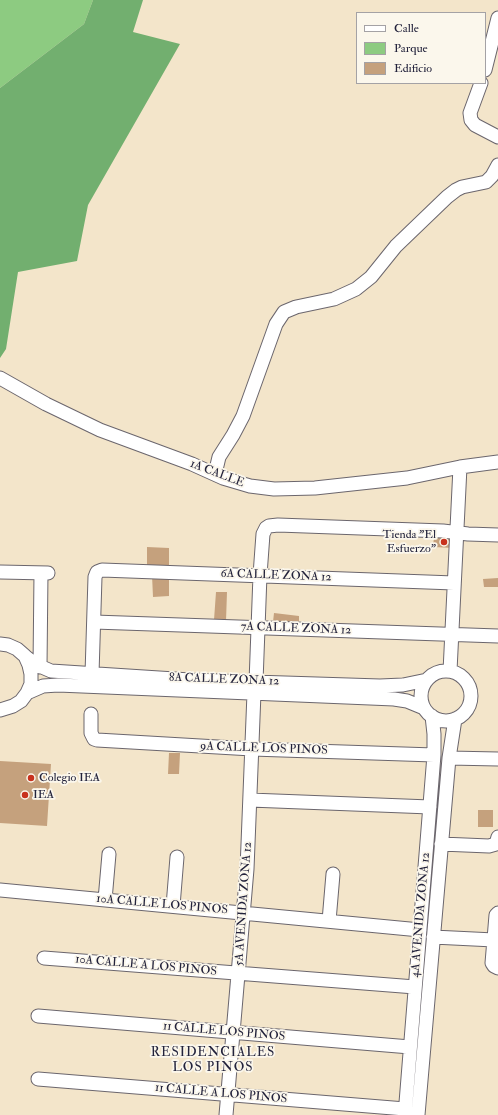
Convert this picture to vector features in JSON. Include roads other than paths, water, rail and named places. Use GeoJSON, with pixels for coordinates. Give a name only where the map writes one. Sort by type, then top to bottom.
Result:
{"type":"FeatureCollection","features":[{"type":"Feature","properties":{"kind":"street"},"geometry":{"type":"LineString","coordinates":[[486,66],[498,18]]}},
{"type":"Feature","properties":{"kind":"street"},"geometry":{"type":"LineString","coordinates":[[481,84],[470,112],[471,120],[475,125],[498,137]]}},
{"type":"Feature","properties":{"kind":"street"},"geometry":{"type":"LineString","coordinates":[[215,474],[219,457],[243,416],[276,324],[284,312],[296,306],[334,299],[356,289],[371,277],[396,246],[447,197],[462,187],[486,182],[492,176],[498,165]]}},
{"type":"Feature","properties":{"kind":"street","name":"1A CALLE"},"geometry":{"type":"LineString","coordinates":[[0,378],[46,404],[100,430],[192,464],[236,483],[250,486],[274,489],[296,489],[385,481],[460,467],[498,462]]}},
{"type":"Feature","properties":{"kind":"street"},"geometry":{"type":"LineString","coordinates":[[450,671],[460,467]]}},
{"type":"Feature","properties":{"kind":"street","name":"5A AVENIDA ZONA 12"},"geometry":{"type":"LineString","coordinates":[[226,1115],[248,861],[257,628],[263,534],[269,526],[278,525],[456,532]]}},
{"type":"Feature","properties":{"kind":"street"},"geometry":{"type":"LineString","coordinates":[[456,532],[498,535]]}},
{"type":"Feature","properties":{"kind":"street","name":"6A CALLE ZONA 12"},"geometry":{"type":"LineString","coordinates":[[94,622],[95,577],[97,572],[105,570],[454,583]]}},
{"type":"Feature","properties":{"kind":"street"},"geometry":{"type":"LineString","coordinates":[[0,572],[45,573],[40,667]]}},
{"type":"Feature","properties":{"kind":"street"},"geometry":{"type":"LineString","coordinates":[[92,674],[94,622]]}},
{"type":"Feature","properties":{"kind":"street","name":"7A CALLE ZONA 12"},"geometry":{"type":"LineString","coordinates":[[94,622],[498,636]]}},
{"type":"Feature","properties":{"kind":"street","name":"8A CALLE ZONA 12"},"geometry":{"type":"LineString","coordinates":[[0,644],[8,645],[17,649],[40,667],[51,671],[190,680],[255,688],[394,699],[407,701],[428,712]]}},
{"type":"Feature","properties":{"kind":"street"},"geometry":{"type":"LineString","coordinates":[[0,710],[13,706],[21,701],[31,684],[29,665],[24,656]]}},
{"type":"Feature","properties":{"kind":"street"},"geometry":{"type":"LineString","coordinates":[[450,671],[458,674],[468,685],[470,701],[462,714],[455,719],[439,719],[428,712],[421,701],[421,693],[427,680],[437,672],[450,671]]}},
{"type":"Feature","properties":{"kind":"street","name":"8A CALLE ZONA 12"},"geometry":{"type":"LineString","coordinates":[[27,693],[43,686],[58,685],[255,688],[391,686],[427,680]]}},
{"type":"Feature","properties":{"kind":"street","name":"4A AVENIDA ZONA 12"},"geometry":{"type":"LineString","coordinates":[[405,1112],[434,755],[434,734],[428,712]]}},
{"type":"Feature","properties":{"kind":"street","name":"9A CALLE LOS PINOS"},"geometry":{"type":"LineString","coordinates":[[91,714],[92,733],[94,739],[252,749],[434,755]]}},
{"type":"Feature","properties":{"kind":"street","name":"4A AVENIDA ZONA 12"},"geometry":{"type":"LineString","coordinates":[[418,1115],[449,758],[455,719]]}},
{"type":"Feature","properties":{"kind":"street"},"geometry":{"type":"LineString","coordinates":[[449,758],[498,759]]}},
{"type":"Feature","properties":{"kind":"street"},"geometry":{"type":"LineString","coordinates":[[250,800],[430,807]]}},
{"type":"Feature","properties":{"kind":"street"},"geometry":{"type":"LineString","coordinates":[[441,844],[489,846],[497,840]]}},
{"type":"Feature","properties":{"kind":"street"},"geometry":{"type":"LineString","coordinates":[[105,900],[109,854]]}},
{"type":"Feature","properties":{"kind":"street"},"geometry":{"type":"LineString","coordinates":[[173,906],[177,857]]}},
{"type":"Feature","properties":{"kind":"street"},"geometry":{"type":"LineString","coordinates":[[329,921],[333,874]]}},
{"type":"Feature","properties":{"kind":"street","name":"10A CALLE LOS PINOS"},"geometry":{"type":"LineString","coordinates":[[0,890],[420,930]]}},
{"type":"Feature","properties":{"kind":"street"},"geometry":{"type":"LineString","coordinates":[[498,913],[496,915],[492,963],[498,968]]}},
{"type":"Feature","properties":{"kind":"street"},"geometry":{"type":"LineString","coordinates":[[433,937],[494,940]]}},
{"type":"Feature","properties":{"kind":"street","name":"10A CALLE A LOS PINOS"},"geometry":{"type":"LineString","coordinates":[[44,958],[415,987]]}},
{"type":"Feature","properties":{"kind":"street","name":"11 CALLE LOS PINOS"},"geometry":{"type":"LineString","coordinates":[[38,1016],[410,1047]]}},
{"type":"Feature","properties":{"kind":"street","name":"11 CALLE A LOS PINOS"},"geometry":{"type":"LineString","coordinates":[[38,1079],[228,1094],[405,1112]]}},
{"type":"Feature","properties":{"kind":"place","name":"Tienda \"El Esfuerzo\""},"geometry":{"type":"Point","coordinates":[444,542]}},
{"type":"Feature","properties":{"kind":"place","name":"Colegio IEA"},"geometry":{"type":"Point","coordinates":[31,778]}},
{"type":"Feature","properties":{"kind":"place","name":"IEA"},"geometry":{"type":"Point","coordinates":[25,795]}},
{"type":"Feature","properties":{"kind":"district","name":"RESIDENCIALES LOS PINOS"},"geometry":{"type":"Point","coordinates":[213,1060]}}]}
